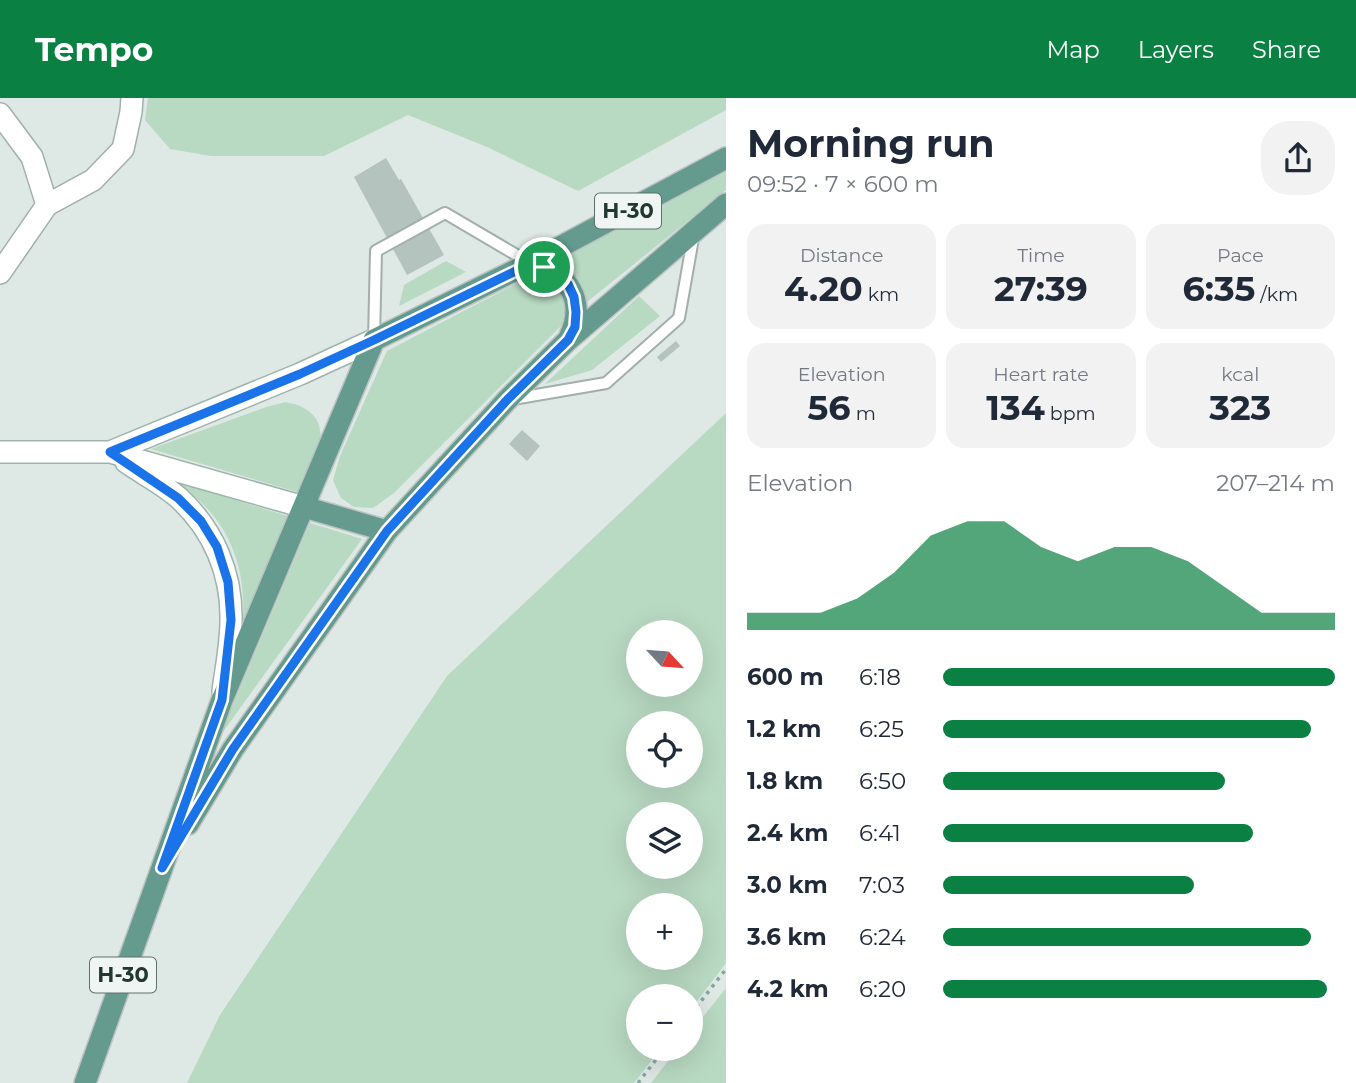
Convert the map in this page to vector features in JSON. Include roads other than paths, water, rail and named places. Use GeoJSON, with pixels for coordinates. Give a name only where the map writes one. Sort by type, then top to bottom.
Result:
{"type":"FeatureCollection","features":[{"type":"Feature","properties":{"kind":"main road","name":"Н-30"},"geometry":{"type":"LineString","coordinates":[[85,1083],[222,700],[374,340],[530,264],[726,158]]}},
{"type":"Feature","properties":{"kind":"main road","name":"Н-30"},"geometry":{"type":"LineString","coordinates":[[162,868],[233,749],[387,531],[507,400],[568,340],[726,204]]}},
{"type":"Feature","properties":{"kind":"main road"},"geometry":{"type":"LineString","coordinates":[[530,264],[551,270],[568,284],[574,297],[576,312],[575,327],[568,340]]}},
{"type":"Feature","properties":{"kind":"main road"},"geometry":{"type":"LineString","coordinates":[[304,507],[387,531]]}},
{"type":"Feature","properties":{"kind":"street"},"geometry":{"type":"LineString","coordinates":[[0,273],[47,205],[93,180],[123,149],[132,98]]}},
{"type":"Feature","properties":{"kind":"street"},"geometry":{"type":"LineString","coordinates":[[0,114],[32,158],[47,205]]}},
{"type":"Feature","properties":{"kind":"street"},"geometry":{"type":"LineString","coordinates":[[110,452],[300,374],[374,340]]}},
{"type":"Feature","properties":{"kind":"street"},"geometry":{"type":"LineString","coordinates":[[0,452],[110,452],[304,507]]}},
{"type":"Feature","properties":{"kind":"street"},"geometry":{"type":"LineString","coordinates":[[110,452],[178,498],[201,521],[217,547],[228,582],[231,620],[222,700]]}},
{"type":"Feature","properties":{"kind":"lane"},"geometry":{"type":"LineString","coordinates":[[374,340],[376,251],[445,213],[530,264]]}},
{"type":"Feature","properties":{"kind":"lane"},"geometry":{"type":"LineString","coordinates":[[507,400],[606,383],[679,318],[695,230]]}}]}
